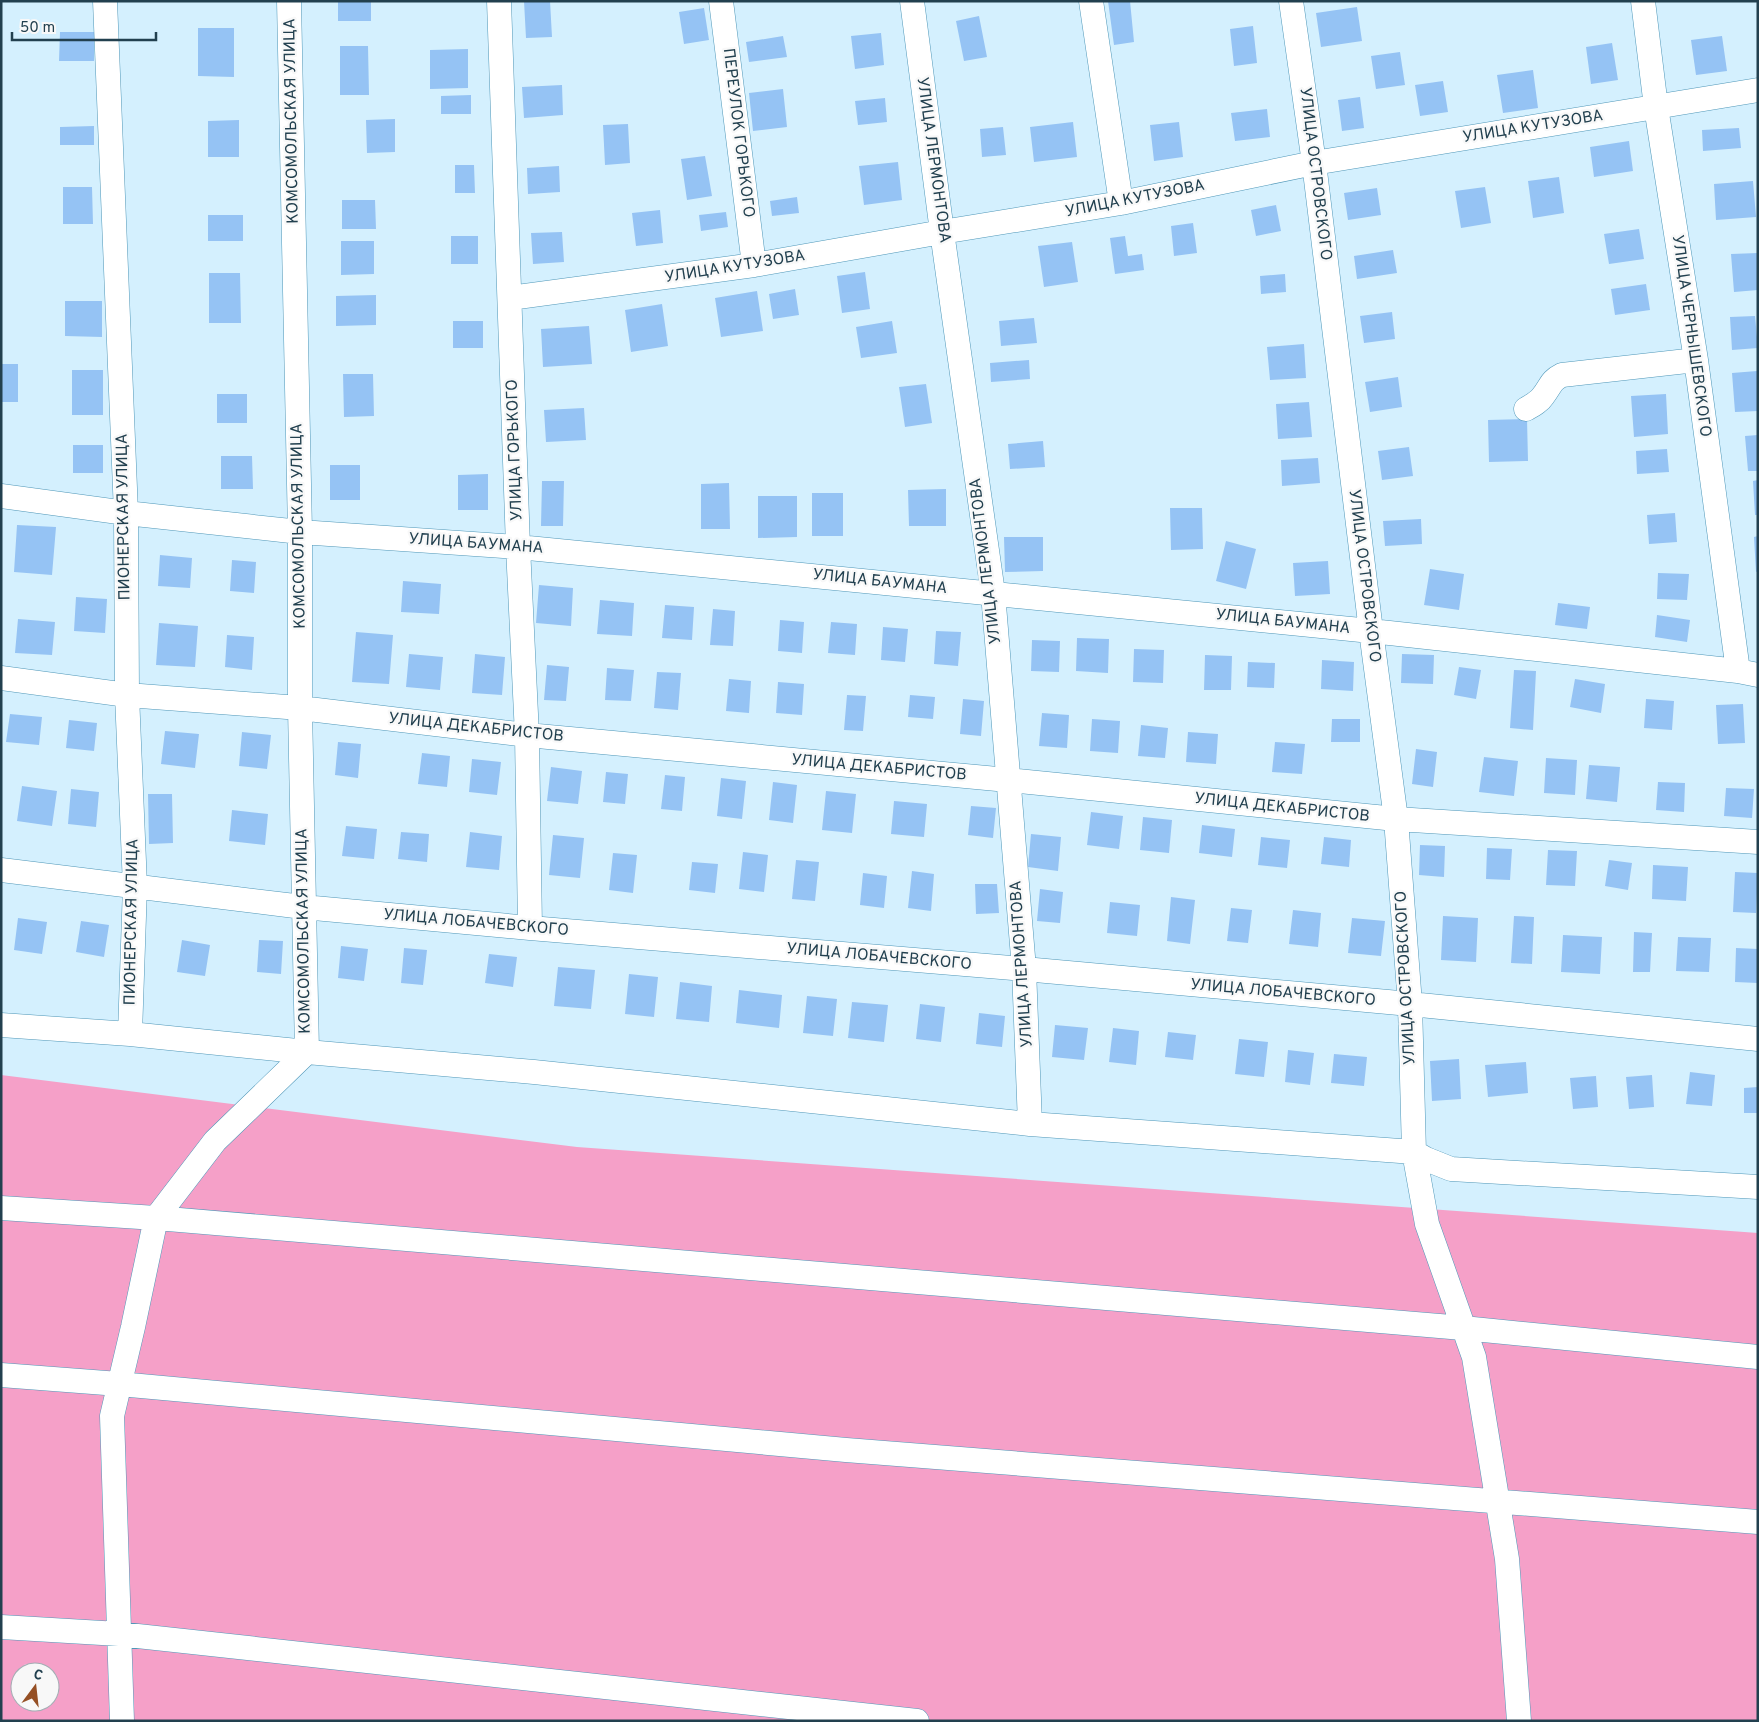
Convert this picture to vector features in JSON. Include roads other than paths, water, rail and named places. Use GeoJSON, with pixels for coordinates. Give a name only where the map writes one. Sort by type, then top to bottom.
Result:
{"type":"FeatureCollection","features":[{"type":"Feature","properties":{"kind":"street","name":"ПИОНЕРСКАЯ УЛИЦА"},"geometry":{"type":"LineString","coordinates":[[105,1],[126,513],[127,695],[135,886],[130,1034]]}},
{"type":"Feature","properties":{"kind":"street","name":"КОМСОМОЛЬСКАЯ УЛИЦА"},"geometry":{"type":"LineString","coordinates":[[289,1],[300,532],[300,708],[307,1052]]}},
{"type":"Feature","properties":{"kind":"street","name":"УЛИЦА ГОРЬКОГО"},"geometry":{"type":"LineString","coordinates":[[499,1],[518,547],[527,735],[530,928]]}},
{"type":"Feature","properties":{"kind":"street","name":"ПЕРЕУЛОК ГОРЬКОГО"},"geometry":{"type":"LineString","coordinates":[[721,1],[754,266]]}},
{"type":"Feature","properties":{"kind":"street","name":"УЛИЦА ЛЕРМОНТОВА"},"geometry":{"type":"LineString","coordinates":[[912,1],[942,232],[993,593],[1024,969],[1030,1124]]}},
{"type":"Feature","properties":{"kind":"street"},"geometry":{"type":"LineString","coordinates":[[1091,1],[1121,203]]}},
{"type":"Feature","properties":{"kind":"street","name":"УЛИЦА ОСТРОВСКОГО"},"geometry":{"type":"LineString","coordinates":[[1291,1],[1314,163],[1370,631],[1396,819],[1410,1004],[1414,1152],[1427,1224],[1474,1357],[1507,1559],[1519,1721]]}},
{"type":"Feature","properties":{"kind":"street","name":"УЛИЦА ЧЕРНЫШЕВСКОГО"},"geometry":{"type":"LineString","coordinates":[[1643,1],[1656,107],[1748,673]]}},
{"type":"Feature","properties":{"kind":"street","name":"УЛИЦА КУТУЗОВА"},"geometry":{"type":"LineString","coordinates":[[510,298],[754,266],[942,232],[1121,203],[1314,163],[1758,90]]}},
{"type":"Feature","properties":{"kind":"street"},"geometry":{"type":"LineString","coordinates":[[1526,409],[1544,396],[1548,386],[1554,379],[1562,375],[1696,360]]}},
{"type":"Feature","properties":{"kind":"street","name":"УЛИЦА БАУМАНА"},"geometry":{"type":"LineString","coordinates":[[1,496],[126,513],[300,532],[518,547],[993,593],[1370,631],[1748,673]]}},
{"type":"Feature","properties":{"kind":"street","name":"УЛИЦА ДЕКАБРИСТОВ"},"geometry":{"type":"LineString","coordinates":[[1,678],[127,695],[300,708],[527,735],[1396,819],[1758,842]]}},
{"type":"Feature","properties":{"kind":"street","name":"УЛИЦА ЛОБАЧЕВСКОГО"},"geometry":{"type":"LineString","coordinates":[[1,870],[303,907],[1410,1004],[1758,1039]]}},
{"type":"Feature","properties":{"kind":"street"},"geometry":{"type":"LineString","coordinates":[[1,1025],[130,1034],[524,1071],[1030,1124],[1414,1152],[1426,1160],[1451,1170],[1758,1187]]}},
{"type":"Feature","properties":{"kind":"street"},"geometry":{"type":"LineString","coordinates":[[122,1721],[112,1416],[156,1218],[215,1141],[307,1052]]}},
{"type":"Feature","properties":{"kind":"street"},"geometry":{"type":"LineString","coordinates":[[1,1208],[156,1218],[1463,1328],[1758,1357]]}},
{"type":"Feature","properties":{"kind":"street"},"geometry":{"type":"LineString","coordinates":[[1,1375],[856,1451],[1758,1522]]}},
{"type":"Feature","properties":{"kind":"street"},"geometry":{"type":"LineString","coordinates":[[1,1627],[119,1634],[917,1721]]}}]}
